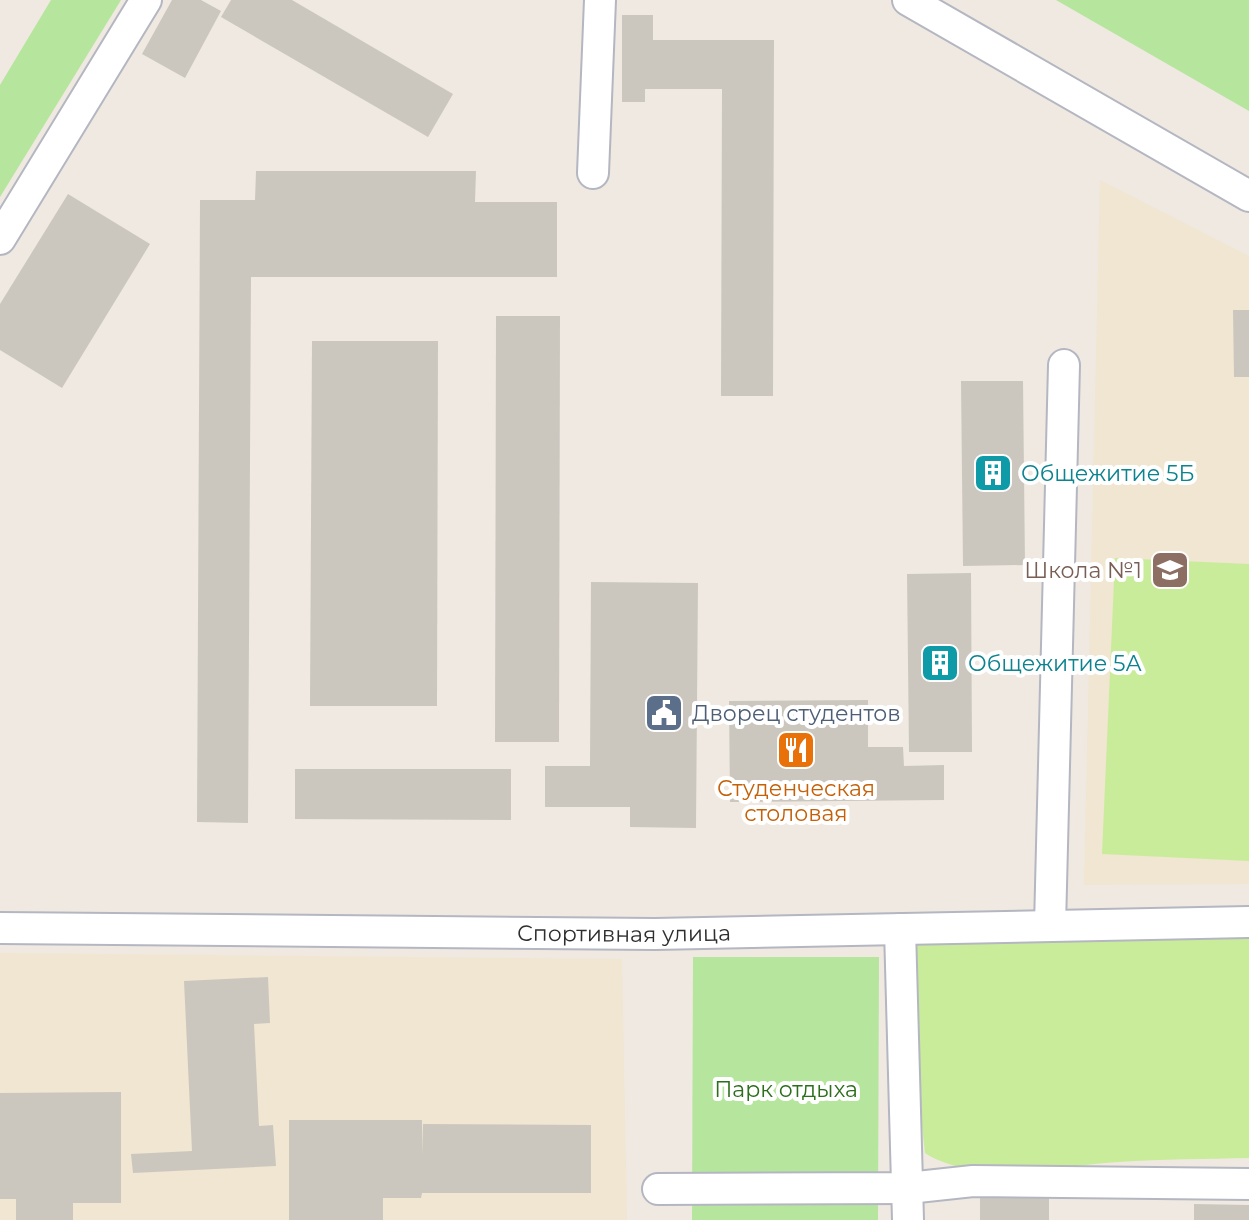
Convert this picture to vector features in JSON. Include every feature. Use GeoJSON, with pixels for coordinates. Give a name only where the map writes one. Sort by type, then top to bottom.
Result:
{"type":"FeatureCollection","features":[{"type":"Feature","properties":{"kind":"street"},"geometry":{"type":"LineString","coordinates":[[0,239],[146,0]]}},
{"type":"Feature","properties":{"kind":"street"},"geometry":{"type":"LineString","coordinates":[[593,173],[600,0]]}},
{"type":"Feature","properties":{"kind":"street"},"geometry":{"type":"LineString","coordinates":[[908,0],[1249,196]]}},
{"type":"Feature","properties":{"kind":"street"},"geometry":{"type":"LineString","coordinates":[[1050,926],[1064,365]]}},
{"type":"Feature","properties":{"kind":"street","name":"Спортивная улица"},"geometry":{"type":"LineString","coordinates":[[0,928],[655,934],[1249,922]]}},
{"type":"Feature","properties":{"kind":"street"},"geometry":{"type":"LineString","coordinates":[[900,929],[908,1220]]}},
{"type":"Feature","properties":{"kind":"street"},"geometry":{"type":"LineString","coordinates":[[658,1189],[908,1188],[973,1181],[1249,1184]]}},
{"type":"Feature","properties":{"kind":"shaded area","name":"Школа №1"},"geometry":{"type":"Polygon","coordinates":[[[1100,180],[1249,256],[1249,884],[1084,885],[1100,180]]]}},
{"type":"Feature","properties":{"kind":"shaded area"},"geometry":{"type":"Polygon","coordinates":[[[0,953],[622,959],[627,1220],[0,1220],[0,953]]]}},
{"type":"Feature","properties":{"kind":"green space"},"geometry":{"type":"Polygon","coordinates":[[[51,0],[121,0],[0,197],[0,85],[51,0]]]}},
{"type":"Feature","properties":{"kind":"green space"},"geometry":{"type":"Polygon","coordinates":[[[1056,0],[1249,0],[1249,111],[1056,0]]]}},
{"type":"Feature","properties":{"kind":"green space"},"geometry":{"type":"Polygon","coordinates":[[[1115,558],[1249,564],[1249,861],[1102,854],[1115,558]]]}},
{"type":"Feature","properties":{"kind":"green space"},"geometry":{"type":"Polygon","coordinates":[[[900,929],[1249,931],[1249,1158],[1135,1161],[993,1171],[945,1163],[925,1153],[900,929]]]}},
{"type":"Feature","properties":{"kind":"green space","name":"Парк отдыха"},"geometry":{"type":"Polygon","coordinates":[[[693,957],[879,957],[878,1220],[692,1220],[693,957]]]}},
{"type":"Feature","properties":{"kind":"building"},"geometry":{"type":"Polygon","coordinates":[[[172,0],[201,0],[221,11],[185,78],[142,54],[172,0]]]}},
{"type":"Feature","properties":{"kind":"building"},"geometry":{"type":"Polygon","coordinates":[[[231,0],[292,0],[453,94],[428,137],[221,17],[231,0]]]}},
{"type":"Feature","properties":{"kind":"building"},"geometry":{"type":"Polygon","coordinates":[[[622,15],[653,15],[653,40],[774,40],[773,396],[721,396],[722,89],[645,89],[645,102],[622,102],[622,15]]]}},
{"type":"Feature","properties":{"kind":"building"},"geometry":{"type":"Polygon","coordinates":[[[256,171],[476,171],[475,202],[557,202],[557,277],[251,277],[248,823],[197,822],[200,200],[255,200],[256,171]]]}},
{"type":"Feature","properties":{"kind":"building"},"geometry":{"type":"Polygon","coordinates":[[[68,194],[150,244],[62,388],[0,350],[0,304],[68,194]]]}},
{"type":"Feature","properties":{"kind":"building"},"geometry":{"type":"Polygon","coordinates":[[[1233,310],[1249,310],[1249,377],[1234,377],[1233,310]]]}},
{"type":"Feature","properties":{"kind":"building"},"geometry":{"type":"Polygon","coordinates":[[[496,316],[560,316],[559,742],[495,742],[496,316]]]}},
{"type":"Feature","properties":{"kind":"building"},"geometry":{"type":"Polygon","coordinates":[[[312,341],[438,341],[437,706],[310,706],[312,341]]]}},
{"type":"Feature","properties":{"kind":"building","name":"Общежитие 5Б"},"geometry":{"type":"Polygon","coordinates":[[[961,381],[1023,381],[1025,565],[963,566],[961,381]]]}},
{"type":"Feature","properties":{"kind":"building","name":"Общежитие 5А"},"geometry":{"type":"Polygon","coordinates":[[[971,573],[972,752],[909,752],[907,574],[971,573]]]}},
{"type":"Feature","properties":{"kind":"building"},"geometry":{"type":"Polygon","coordinates":[[[591,582],[698,583],[696,828],[630,827],[630,807],[545,807],[545,766],[590,766],[591,582]]]}},
{"type":"Feature","properties":{"kind":"building"},"geometry":{"type":"Polygon","coordinates":[[[868,700],[868,747],[903,747],[904,766],[944,765],[944,800],[730,802],[729,701],[868,700]]]}},
{"type":"Feature","properties":{"kind":"building"},"geometry":{"type":"Polygon","coordinates":[[[295,769],[511,769],[511,820],[295,819],[295,769]]]}},
{"type":"Feature","properties":{"kind":"building"},"geometry":{"type":"Polygon","coordinates":[[[268,977],[270,1023],[254,1024],[259,1126],[273,1125],[276,1166],[133,1173],[131,1154],[192,1151],[184,981],[268,977]]]}},
{"type":"Feature","properties":{"kind":"building"},"geometry":{"type":"Polygon","coordinates":[[[121,1092],[121,1203],[73,1203],[73,1220],[16,1220],[16,1199],[0,1199],[0,1093],[121,1092]]]}},
{"type":"Feature","properties":{"kind":"building"},"geometry":{"type":"Polygon","coordinates":[[[289,1120],[422,1120],[422,1155],[423,1124],[591,1125],[591,1193],[422,1193],[421,1198],[383,1198],[383,1220],[289,1220],[289,1120]]]}},
{"type":"Feature","properties":{"kind":"building"},"geometry":{"type":"Polygon","coordinates":[[[980,1194],[1049,1194],[1049,1220],[980,1220],[980,1194]]]}},
{"type":"Feature","properties":{"kind":"building"},"geometry":{"type":"Polygon","coordinates":[[[1194,1204],[1249,1205],[1249,1220],[1194,1220],[1194,1204]]]}},
{"type":"Feature","properties":{"kind":"place","name":"Общежитие 5Б"},"geometry":{"type":"Point","coordinates":[993,473]}},
{"type":"Feature","properties":{"kind":"place","name":"Школа №1"},"geometry":{"type":"Point","coordinates":[1170,570]}},
{"type":"Feature","properties":{"kind":"place","name":"Общежитие 5А"},"geometry":{"type":"Point","coordinates":[940,663]}},
{"type":"Feature","properties":{"kind":"place","name":"Дворец студентов"},"geometry":{"type":"Point","coordinates":[664,713]}},
{"type":"Feature","properties":{"kind":"place","name":"Студенческая столовая"},"geometry":{"type":"Point","coordinates":[796,750]}}]}
